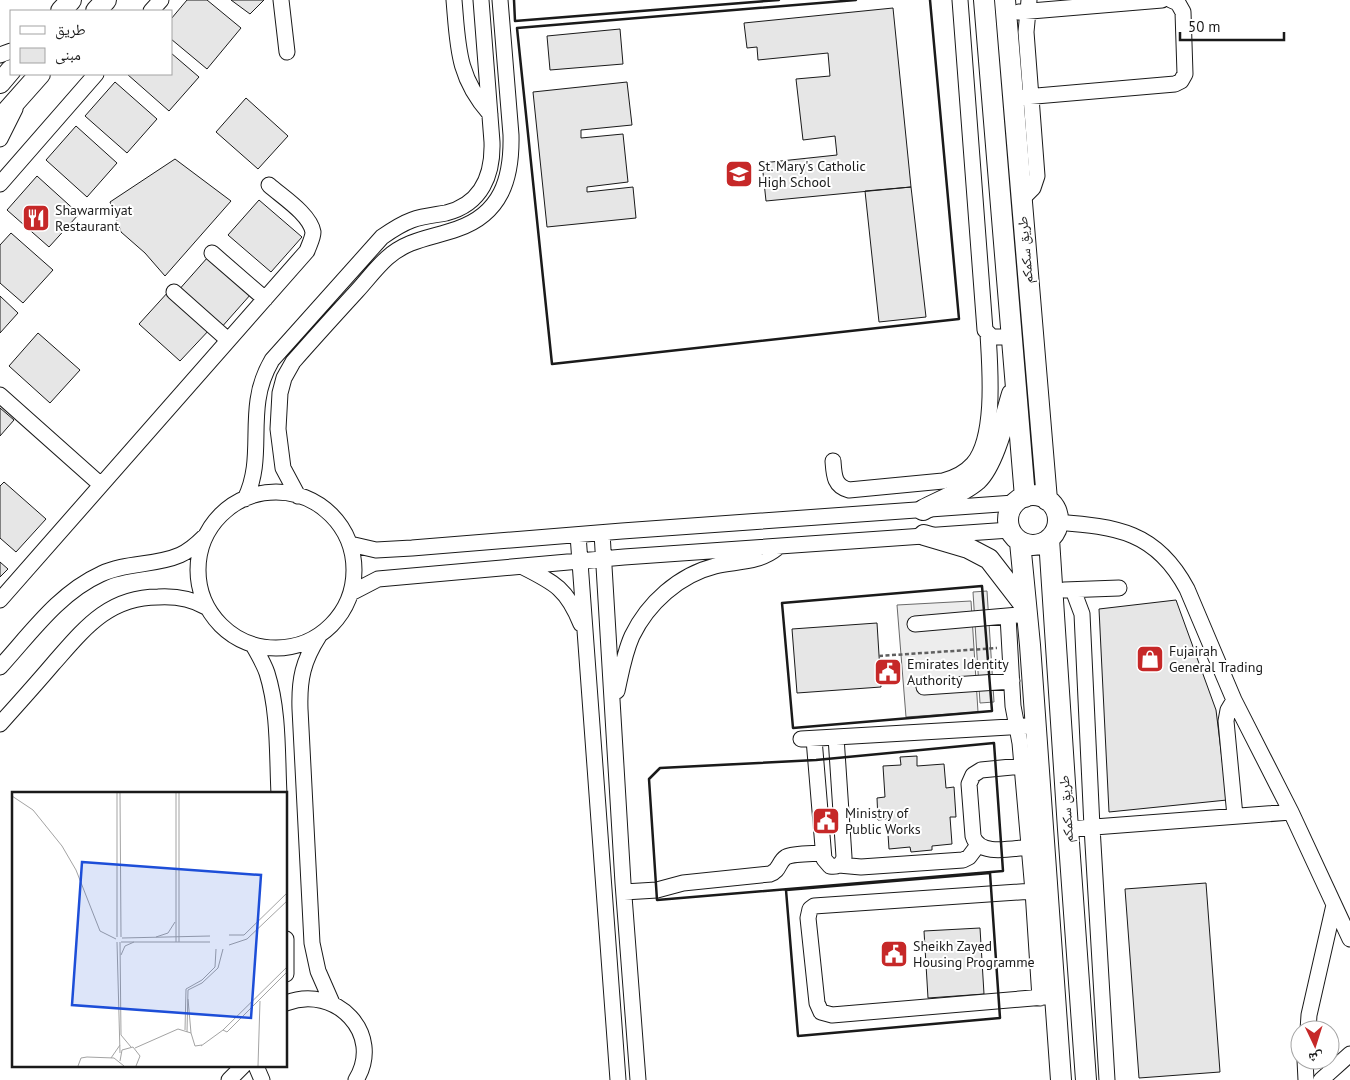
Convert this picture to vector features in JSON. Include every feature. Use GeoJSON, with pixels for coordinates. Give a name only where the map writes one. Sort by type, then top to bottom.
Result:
{"type":"FeatureCollection","features":[{"type":"Feature","properties":{"kind":"main road"},"geometry":{"type":"LineString","coordinates":[[62,10],[71,0]]}},
{"type":"Feature","properties":{"kind":"main road"},"geometry":{"type":"LineString","coordinates":[[97,10],[106,0]]}},
{"type":"Feature","properties":{"kind":"main road","name":"طريق سكمكم"},"geometry":{"type":"LineString","coordinates":[[984,0],[1015,385],[1020,500]]}},
{"type":"Feature","properties":{"kind":"main road","name":"طريق سكمكم"},"geometry":{"type":"LineString","coordinates":[[1005,6],[1022,97],[1021,200],[1047,500]]}},
{"type":"Feature","properties":{"kind":"main road"},"geometry":{"type":"LineString","coordinates":[[0,83],[10,71]]}},
{"type":"Feature","properties":{"kind":"main road"},"geometry":{"type":"LineString","coordinates":[[0,119],[39,75]]}},
{"type":"Feature","properties":{"kind":"main road"},"geometry":{"type":"LineString","coordinates":[[922,510],[970,485],[982,475],[991,457],[1015,385]]}},
{"type":"Feature","properties":{"kind":"main road"},"geometry":{"type":"LineString","coordinates":[[1036,496],[1047,500],[1055,510],[1053,530],[1038,544],[1032,545],[1015,536],[1008,521],[1008,514],[1020,500],[1036,496]]}},
{"type":"Feature","properties":{"kind":"main road","name":"طريق سكمكم"},"geometry":{"type":"LineString","coordinates":[[1053,530],[1052,591],[1086,1080]]}},
{"type":"Feature","properties":{"kind":"main road"},"geometry":{"type":"LineString","coordinates":[[924,536],[968,548],[989,559],[1021,614]]}},
{"type":"Feature","properties":{"kind":"main road","name":"طريق سكمكم"},"geometry":{"type":"LineString","coordinates":[[1015,536],[1027,727],[1048,997],[1061,1080]]}},
{"type":"Feature","properties":{"kind":"street"},"geometry":{"type":"LineString","coordinates":[[152,10],[161,0]]}},
{"type":"Feature","properties":{"kind":"street"},"geometry":{"type":"LineString","coordinates":[[281,0],[286,52]]}},
{"type":"Feature","properties":{"kind":"street"},"geometry":{"type":"LineString","coordinates":[[454,0],[461,65],[472,90],[490,114]]}},
{"type":"Feature","properties":{"kind":"street"},"geometry":{"type":"LineString","coordinates":[[245,499],[254,478],[258,400],[265,373],[272,360],[382,237],[413,219],[448,212],[458,208],[477,195],[484,186],[492,164],[492,142],[481,0]]}},
{"type":"Feature","properties":{"kind":"street"},"geometry":{"type":"LineString","coordinates":[[298,496],[283,468],[278,429],[280,392],[284,378],[293,362],[387,258],[409,243],[457,229],[477,219],[495,203],[506,183],[512,154],[500,0]]}},
{"type":"Feature","properties":{"kind":"street"},"geometry":{"type":"LineString","coordinates":[[833,461],[835,480],[840,486],[849,490],[943,481],[968,469],[979,455],[982,446],[991,394],[988,334],[985,325],[960,0]]}},
{"type":"Feature","properties":{"kind":"street"},"geometry":{"type":"LineString","coordinates":[[1005,6],[1162,0]]}},
{"type":"Feature","properties":{"kind":"street"},"geometry":{"type":"LineString","coordinates":[[1029,6],[1022,97],[1175,84],[1185,74],[1185,67],[1182,12],[1178,3],[1171,0]]}},
{"type":"Feature","properties":{"kind":"street"},"geometry":{"type":"LineString","coordinates":[[0,184],[95,75]]}},
{"type":"Feature","properties":{"kind":"street"},"geometry":{"type":"LineString","coordinates":[[0,138],[24,92]]}},
{"type":"Feature","properties":{"kind":"street"},"geometry":{"type":"LineString","coordinates":[[0,600],[307,251],[313,233],[310,223],[301,212],[268,185]]}},
{"type":"Feature","properties":{"kind":"street"},"geometry":{"type":"LineString","coordinates":[[212,253],[265,299]]}},
{"type":"Feature","properties":{"kind":"street"},"geometry":{"type":"LineString","coordinates":[[174,292],[228,340]]}},
{"type":"Feature","properties":{"kind":"street"},"geometry":{"type":"LineString","coordinates":[[988,334],[992,337],[1011,337]]}},
{"type":"Feature","properties":{"kind":"street"},"geometry":{"type":"LineString","coordinates":[[0,395],[101,485]]}},
{"type":"Feature","properties":{"kind":"street"},"geometry":{"type":"LineString","coordinates":[[271,492],[298,496],[320,506],[338,523],[350,544],[354,569],[351,593],[344,609],[333,624],[319,636],[307,642],[280,648],[253,645],[239,639],[226,630],[215,620],[206,607],[198,584],[197,571],[201,547],[216,520],[229,508],[245,499],[271,492]]}},
{"type":"Feature","properties":{"kind":"street"},"geometry":{"type":"LineString","coordinates":[[350,544],[365,549],[383,549],[922,510],[1020,500]]}},
{"type":"Feature","properties":{"kind":"street"},"geometry":{"type":"LineString","coordinates":[[1053,530],[1093,525],[1122,531],[1143,540],[1161,553],[1176,570],[1187,589],[1234,700],[1291,812],[1350,939]]}},
{"type":"Feature","properties":{"kind":"street"},"geometry":{"type":"LineString","coordinates":[[602,533],[638,1080]]}},
{"type":"Feature","properties":{"kind":"street"},"geometry":{"type":"LineString","coordinates":[[578,535],[618,1080]]}},
{"type":"Feature","properties":{"kind":"street"},"geometry":{"type":"LineString","coordinates":[[0,667],[57,604],[86,581],[121,567],[175,557],[206,536]]}},
{"type":"Feature","properties":{"kind":"street"},"geometry":{"type":"LineString","coordinates":[[351,593],[378,579],[580,561],[924,536],[1015,536]]}},
{"type":"Feature","properties":{"kind":"street"},"geometry":{"type":"LineString","coordinates":[[613,710],[627,649],[638,624],[656,601],[675,585],[693,574],[715,566],[762,557],[780,546]]}},
{"type":"Feature","properties":{"kind":"street"},"geometry":{"type":"LineString","coordinates":[[523,566],[550,581],[565,593],[576,612],[586,637]]}},
{"type":"Feature","properties":{"kind":"street"},"geometry":{"type":"LineString","coordinates":[[1052,591],[1119,588]]}},
{"type":"Feature","properties":{"kind":"street"},"geometry":{"type":"LineString","coordinates":[[1073,590],[1082,614],[1092,827],[1108,1080]]}},
{"type":"Feature","properties":{"kind":"street"},"geometry":{"type":"LineString","coordinates":[[0,724],[83,630],[107,610],[120,603],[149,597],[184,599],[206,607]]}},
{"type":"Feature","properties":{"kind":"street"},"geometry":{"type":"LineString","coordinates":[[915,624],[1021,614],[1010,647],[1014,713],[1027,727]]}},
{"type":"Feature","properties":{"kind":"street"},"geometry":{"type":"LineString","coordinates":[[319,636],[308,653],[303,669],[300,709],[312,943],[318,971],[332,1003]]}},
{"type":"Feature","properties":{"kind":"street"},"geometry":{"type":"LineString","coordinates":[[253,645],[267,672],[271,691],[279,792]]}},
{"type":"Feature","properties":{"kind":"street"},"geometry":{"type":"LineString","coordinates":[[924,687],[1012,681]]}},
{"type":"Feature","properties":{"kind":"street"},"geometry":{"type":"LineString","coordinates":[[1234,700],[1228,710],[1226,720],[1235,816]]}},
{"type":"Feature","properties":{"kind":"street"},"geometry":{"type":"LineString","coordinates":[[978,845],[969,858],[956,861],[861,867],[830,866],[826,863],[823,853],[808,739],[1027,727]]}},
{"type":"Feature","properties":{"kind":"street"},"geometry":{"type":"LineString","coordinates":[[1027,727],[1020,738],[1022,766],[1033,891],[1048,997],[826,1015],[818,1008],[808,918],[810,909],[819,904],[1033,891]]}},
{"type":"Feature","properties":{"kind":"street"},"geometry":{"type":"LineString","coordinates":[[836,737],[844,854],[839,865]]}},
{"type":"Feature","properties":{"kind":"street"},"geometry":{"type":"LineString","coordinates":[[1022,766],[981,770],[973,775],[970,788],[973,836],[978,845],[983,848],[1030,847]]}},
{"type":"Feature","properties":{"kind":"street"},"geometry":{"type":"LineString","coordinates":[[1068,829],[1291,812]]}},
{"type":"Feature","properties":{"kind":"street"},"geometry":{"type":"LineString","coordinates":[[624,887],[656,890],[683,883],[770,874],[776,871],[784,859],[790,856],[823,853]]}},
{"type":"Feature","properties":{"kind":"street"},"geometry":{"type":"LineString","coordinates":[[1309,1020],[1334,905]]}},
{"type":"Feature","properties":{"kind":"street"},"geometry":{"type":"LineString","coordinates":[[288,1002],[296,999],[321,999],[332,1003],[351,1018],[358,1028],[364,1052],[356,1080]]}},
{"type":"Feature","properties":{"kind":"street"},"geometry":{"type":"LineString","coordinates":[[1321,1080],[1350,1054]]}},
{"type":"Feature","properties":{"kind":"street"},"geometry":{"type":"LineString","coordinates":[[229,1080],[241,1068]]}},
{"type":"Feature","properties":{"kind":"street"},"geometry":{"type":"LineString","coordinates":[[257,1068],[262,1080]]}},
{"type":"Feature","properties":{"kind":"path"},"geometry":{"type":"LineString","coordinates":[[879,656],[1010,647]]}},
{"type":"Feature","properties":{"kind":"shaded area"},"geometry":{"type":"Polygon","coordinates":[[[987,591],[994,702],[980,703],[973,592],[987,591]]]}},
{"type":"Feature","properties":{"kind":"shaded area"},"geometry":{"type":"Polygon","coordinates":[[[971,601],[978,712],[906,717],[897,605],[971,601]]]}},
{"type":"Feature","properties":{"kind":"building"},"geometry":{"type":"Polygon","coordinates":[[[187,0],[207,0],[241,28],[207,69],[172,40],[172,18],[187,0]]]}},
{"type":"Feature","properties":{"kind":"building"},"geometry":{"type":"Polygon","coordinates":[[[231,0],[264,0],[250,14],[231,0]]]}},
{"type":"Feature","properties":{"kind":"building"},"geometry":{"type":"Polygon","coordinates":[[[893,8],[911,187],[766,201],[762,163],[837,155],[835,136],[803,140],[796,79],[830,76],[828,53],[758,60],[757,47],[747,48],[744,23],[893,8]]]}},
{"type":"Feature","properties":{"kind":"building"},"geometry":{"type":"Polygon","coordinates":[[[620,29],[623,64],[550,70],[547,36],[620,29]]]}},
{"type":"Feature","properties":{"kind":"building"},"geometry":{"type":"Polygon","coordinates":[[[172,54],[199,77],[169,111],[128,75],[172,75],[172,54]]]}},
{"type":"Feature","properties":{"kind":"building"},"geometry":{"type":"Polygon","coordinates":[[[115,82],[157,119],[127,153],[85,116],[115,82]]]}},
{"type":"Feature","properties":{"kind":"building"},"geometry":{"type":"Polygon","coordinates":[[[627,82],[632,125],[581,130],[581,138],[623,134],[628,182],[587,187],[587,192],[633,187],[636,218],[547,227],[533,92],[627,82]]]}},
{"type":"Feature","properties":{"kind":"building"},"geometry":{"type":"Polygon","coordinates":[[[246,98],[288,136],[258,169],[216,132],[246,98]]]}},
{"type":"Feature","properties":{"kind":"building"},"geometry":{"type":"Polygon","coordinates":[[[76,126],[117,163],[87,197],[46,160],[76,126]]]}},
{"type":"Feature","properties":{"kind":"building"},"geometry":{"type":"Polygon","coordinates":[[[175,159],[231,201],[165,276],[145,253],[121,232],[110,202],[175,159]]]}},
{"type":"Feature","properties":{"kind":"building"},"geometry":{"type":"Polygon","coordinates":[[[37,176],[79,214],[49,247],[7,210],[37,176]]]}},
{"type":"Feature","properties":{"kind":"building"},"geometry":{"type":"Polygon","coordinates":[[[911,187],[926,317],[879,322],[865,191],[911,187]]]}},
{"type":"Feature","properties":{"kind":"building"},"geometry":{"type":"Polygon","coordinates":[[[259,200],[302,237],[271,272],[228,235],[259,200]]]}},
{"type":"Feature","properties":{"kind":"building"},"geometry":{"type":"Polygon","coordinates":[[[11,233],[53,270],[23,303],[0,283],[0,245],[11,233]]]}},
{"type":"Feature","properties":{"kind":"building"},"geometry":{"type":"Polygon","coordinates":[[[208,257],[251,294],[220,329],[177,292],[208,257]]]}},
{"type":"Feature","properties":{"kind":"building"},"geometry":{"type":"Polygon","coordinates":[[[169,291],[211,328],[180,361],[139,324],[169,291]]]}},
{"type":"Feature","properties":{"kind":"building"},"geometry":{"type":"Polygon","coordinates":[[[0,296],[18,313],[0,333],[0,296]]]}},
{"type":"Feature","properties":{"kind":"building"},"geometry":{"type":"Polygon","coordinates":[[[38,333],[80,370],[50,403],[9,366],[38,333]]]}},
{"type":"Feature","properties":{"kind":"building"},"geometry":{"type":"Polygon","coordinates":[[[0,408],[14,420],[0,436],[0,408]]]}},
{"type":"Feature","properties":{"kind":"building"},"geometry":{"type":"Polygon","coordinates":[[[4,482],[46,519],[16,552],[0,538],[0,486],[4,482]]]}},
{"type":"Feature","properties":{"kind":"building"},"geometry":{"type":"Polygon","coordinates":[[[0,562],[8,569],[0,577],[0,562]]]}},
{"type":"Feature","properties":{"kind":"building","name":"Fujairah General Trading"},"geometry":{"type":"Polygon","coordinates":[[[1176,600],[1216,710],[1227,800],[1109,812],[1099,609],[1176,600]]]}},
{"type":"Feature","properties":{"kind":"building"},"geometry":{"type":"Polygon","coordinates":[[[877,623],[881,687],[797,693],[792,629],[877,623]]]}},
{"type":"Feature","properties":{"kind":"building"},"geometry":{"type":"Polygon","coordinates":[[[917,756],[917,766],[944,764],[946,788],[954,787],[956,817],[950,817],[952,844],[932,846],[932,850],[911,852],[910,847],[889,849],[887,819],[878,820],[877,798],[885,797],[883,766],[901,765],[900,757],[917,756]]]}},
{"type":"Feature","properties":{"kind":"building"},"geometry":{"type":"Polygon","coordinates":[[[1206,883],[1220,1072],[1139,1078],[1125,889],[1206,883]]]}},
{"type":"Feature","properties":{"kind":"building"},"geometry":{"type":"Polygon","coordinates":[[[980,928],[984,994],[928,998],[924,931],[980,928]]]}},
{"type":"Feature","properties":{"kind":"wall"},"geometry":{"type":"LineString","coordinates":[[514,0],[515,21],[779,0]]}},
{"type":"Feature","properties":{"kind":"wall"},"geometry":{"type":"LineString","coordinates":[[856,0],[517,28],[552,364],[959,319],[930,0]]}},
{"type":"Feature","properties":{"kind":"wall"},"geometry":{"type":"LineString","coordinates":[[982,586],[992,711],[793,728],[782,603],[982,586]]}},
{"type":"Feature","properties":{"kind":"wall"},"geometry":{"type":"LineString","coordinates":[[994,743],[1003,871],[657,900],[649,779],[660,768],[816,760],[994,743]]}},
{"type":"Feature","properties":{"kind":"wall"},"geometry":{"type":"LineString","coordinates":[[990,873],[1000,1018],[798,1036],[786,890],[990,873]]}},
{"type":"Feature","properties":{"kind":"place","name":"St. Mary's Catholic High School"},"geometry":{"type":"Point","coordinates":[739,174]}},
{"type":"Feature","properties":{"kind":"place","name":"Shawarmiyat Restaurant"},"geometry":{"type":"Point","coordinates":[36,218]}},
{"type":"Feature","properties":{"kind":"place","name":"Fujairah General Trading"},"geometry":{"type":"Point","coordinates":[1150,659]}},
{"type":"Feature","properties":{"kind":"place","name":"Emirates Identity Authority"},"geometry":{"type":"Point","coordinates":[888,672]}},
{"type":"Feature","properties":{"kind":"place","name":"Ministry of Public Works"},"geometry":{"type":"Point","coordinates":[826,821]}},
{"type":"Feature","properties":{"kind":"place","name":"Sheikh Zayed Housing Programme"},"geometry":{"type":"Point","coordinates":[894,954]}}]}
